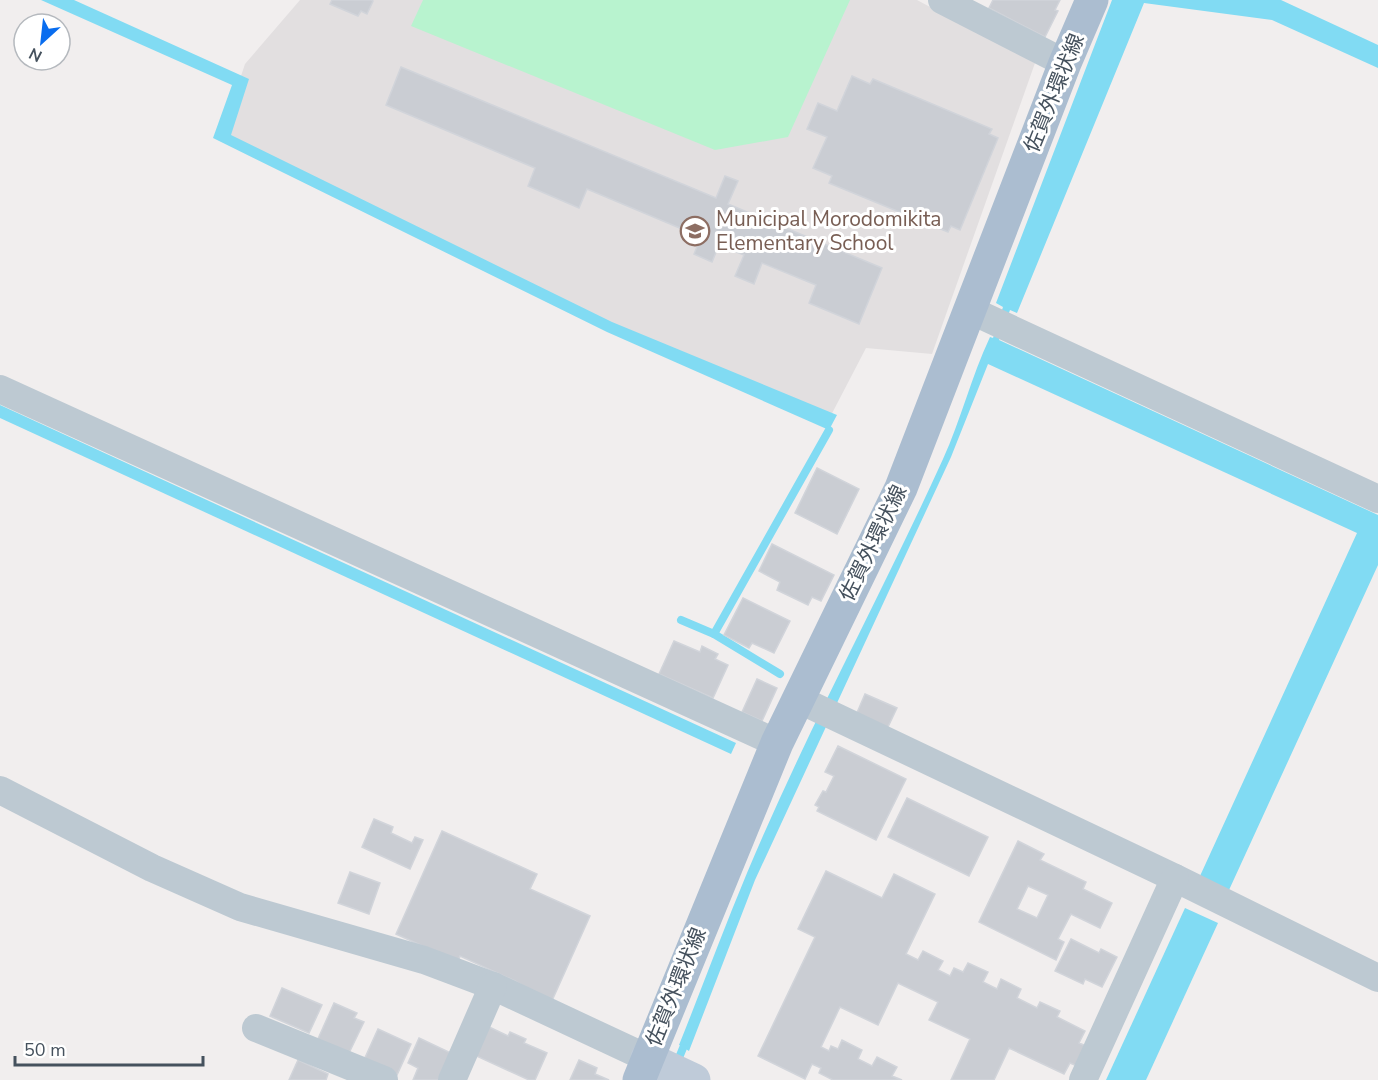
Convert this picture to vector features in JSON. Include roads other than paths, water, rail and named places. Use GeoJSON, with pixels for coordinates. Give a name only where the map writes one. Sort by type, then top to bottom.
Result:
{"type":"FeatureCollection","features":[{"type":"Feature","properties":{"kind":"main road","name":"佐賀外環状線"},"geometry":{"type":"LineString","coordinates":[[665,1072],[777,743],[817,708],[901,488],[990,320],[1065,63],[1092,0]]}},
{"type":"Feature","properties":{"kind":"street"},"geometry":{"type":"LineString","coordinates":[[942,0],[1065,63]]}},
{"type":"Feature","properties":{"kind":"street"},"geometry":{"type":"LineString","coordinates":[[990,320],[1378,500]]}},
{"type":"Feature","properties":{"kind":"street"},"geometry":{"type":"LineString","coordinates":[[0,389],[777,743]]}},
{"type":"Feature","properties":{"kind":"street"},"geometry":{"type":"LineString","coordinates":[[817,708],[1181,881],[1378,978]]}},
{"type":"Feature","properties":{"kind":"street"},"geometry":{"type":"LineString","coordinates":[[0,790],[152,868],[240,907],[424,960],[492,986],[665,1072]]}},
{"type":"Feature","properties":{"kind":"street"},"geometry":{"type":"LineString","coordinates":[[1083,1080],[1181,881]]}},
{"type":"Feature","properties":{"kind":"street"},"geometry":{"type":"LineString","coordinates":[[452,1080],[492,986]]}},
{"type":"Feature","properties":{"kind":"street"},"geometry":{"type":"LineString","coordinates":[[256,1028],[384,1080]]}},
{"type":"Feature","properties":{"kind":"water"},"geometry":{"type":"Polygon","coordinates":[[[41,0],[74,0],[249,79],[231,135],[612,322],[837,415],[829,430],[607,332],[213,138],[232,85],[41,0]]]}},
{"type":"Feature","properties":{"kind":"water"},"geometry":{"type":"Polygon","coordinates":[[[1112,0],[1281,0],[1378,45],[1378,68],[1272,20],[1144,3],[1017,313],[1010,310],[999,340],[1378,515],[1378,565],[1229,890],[1200,876],[1357,533],[988,364],[951,457],[755,880],[689,1051],[679,1045],[747,873],[818,717],[943,459],[983,352],[990,337],[993,338],[1003,307],[996,303],[1112,0]]]}},
{"type":"Feature","properties":{"kind":"water"},"geometry":{"type":"Polygon","coordinates":[[[0,405],[736,743],[731,754],[0,418],[0,405]]]}},
{"type":"Feature","properties":{"kind":"water"},"geometry":{"type":"Polygon","coordinates":[[[1185,908],[1218,923],[1146,1080],[1106,1080],[1185,908]]]}},
{"type":"Feature","properties":{"kind":"waterway"},"geometry":{"type":"LineString","coordinates":[[681,620],[714,634],[829,430]]}},
{"type":"Feature","properties":{"kind":"waterway"},"geometry":{"type":"LineString","coordinates":[[714,634],[780,674]]}},
{"type":"Feature","properties":{"kind":"waterway"},"geometry":{"type":"LineString","coordinates":[[676,1065],[683,1048]]}},
{"type":"Feature","properties":{"kind":"place","name":"Municipal Morodomikita Elementary School"},"geometry":{"type":"Point","coordinates":[695,231]}}]}
